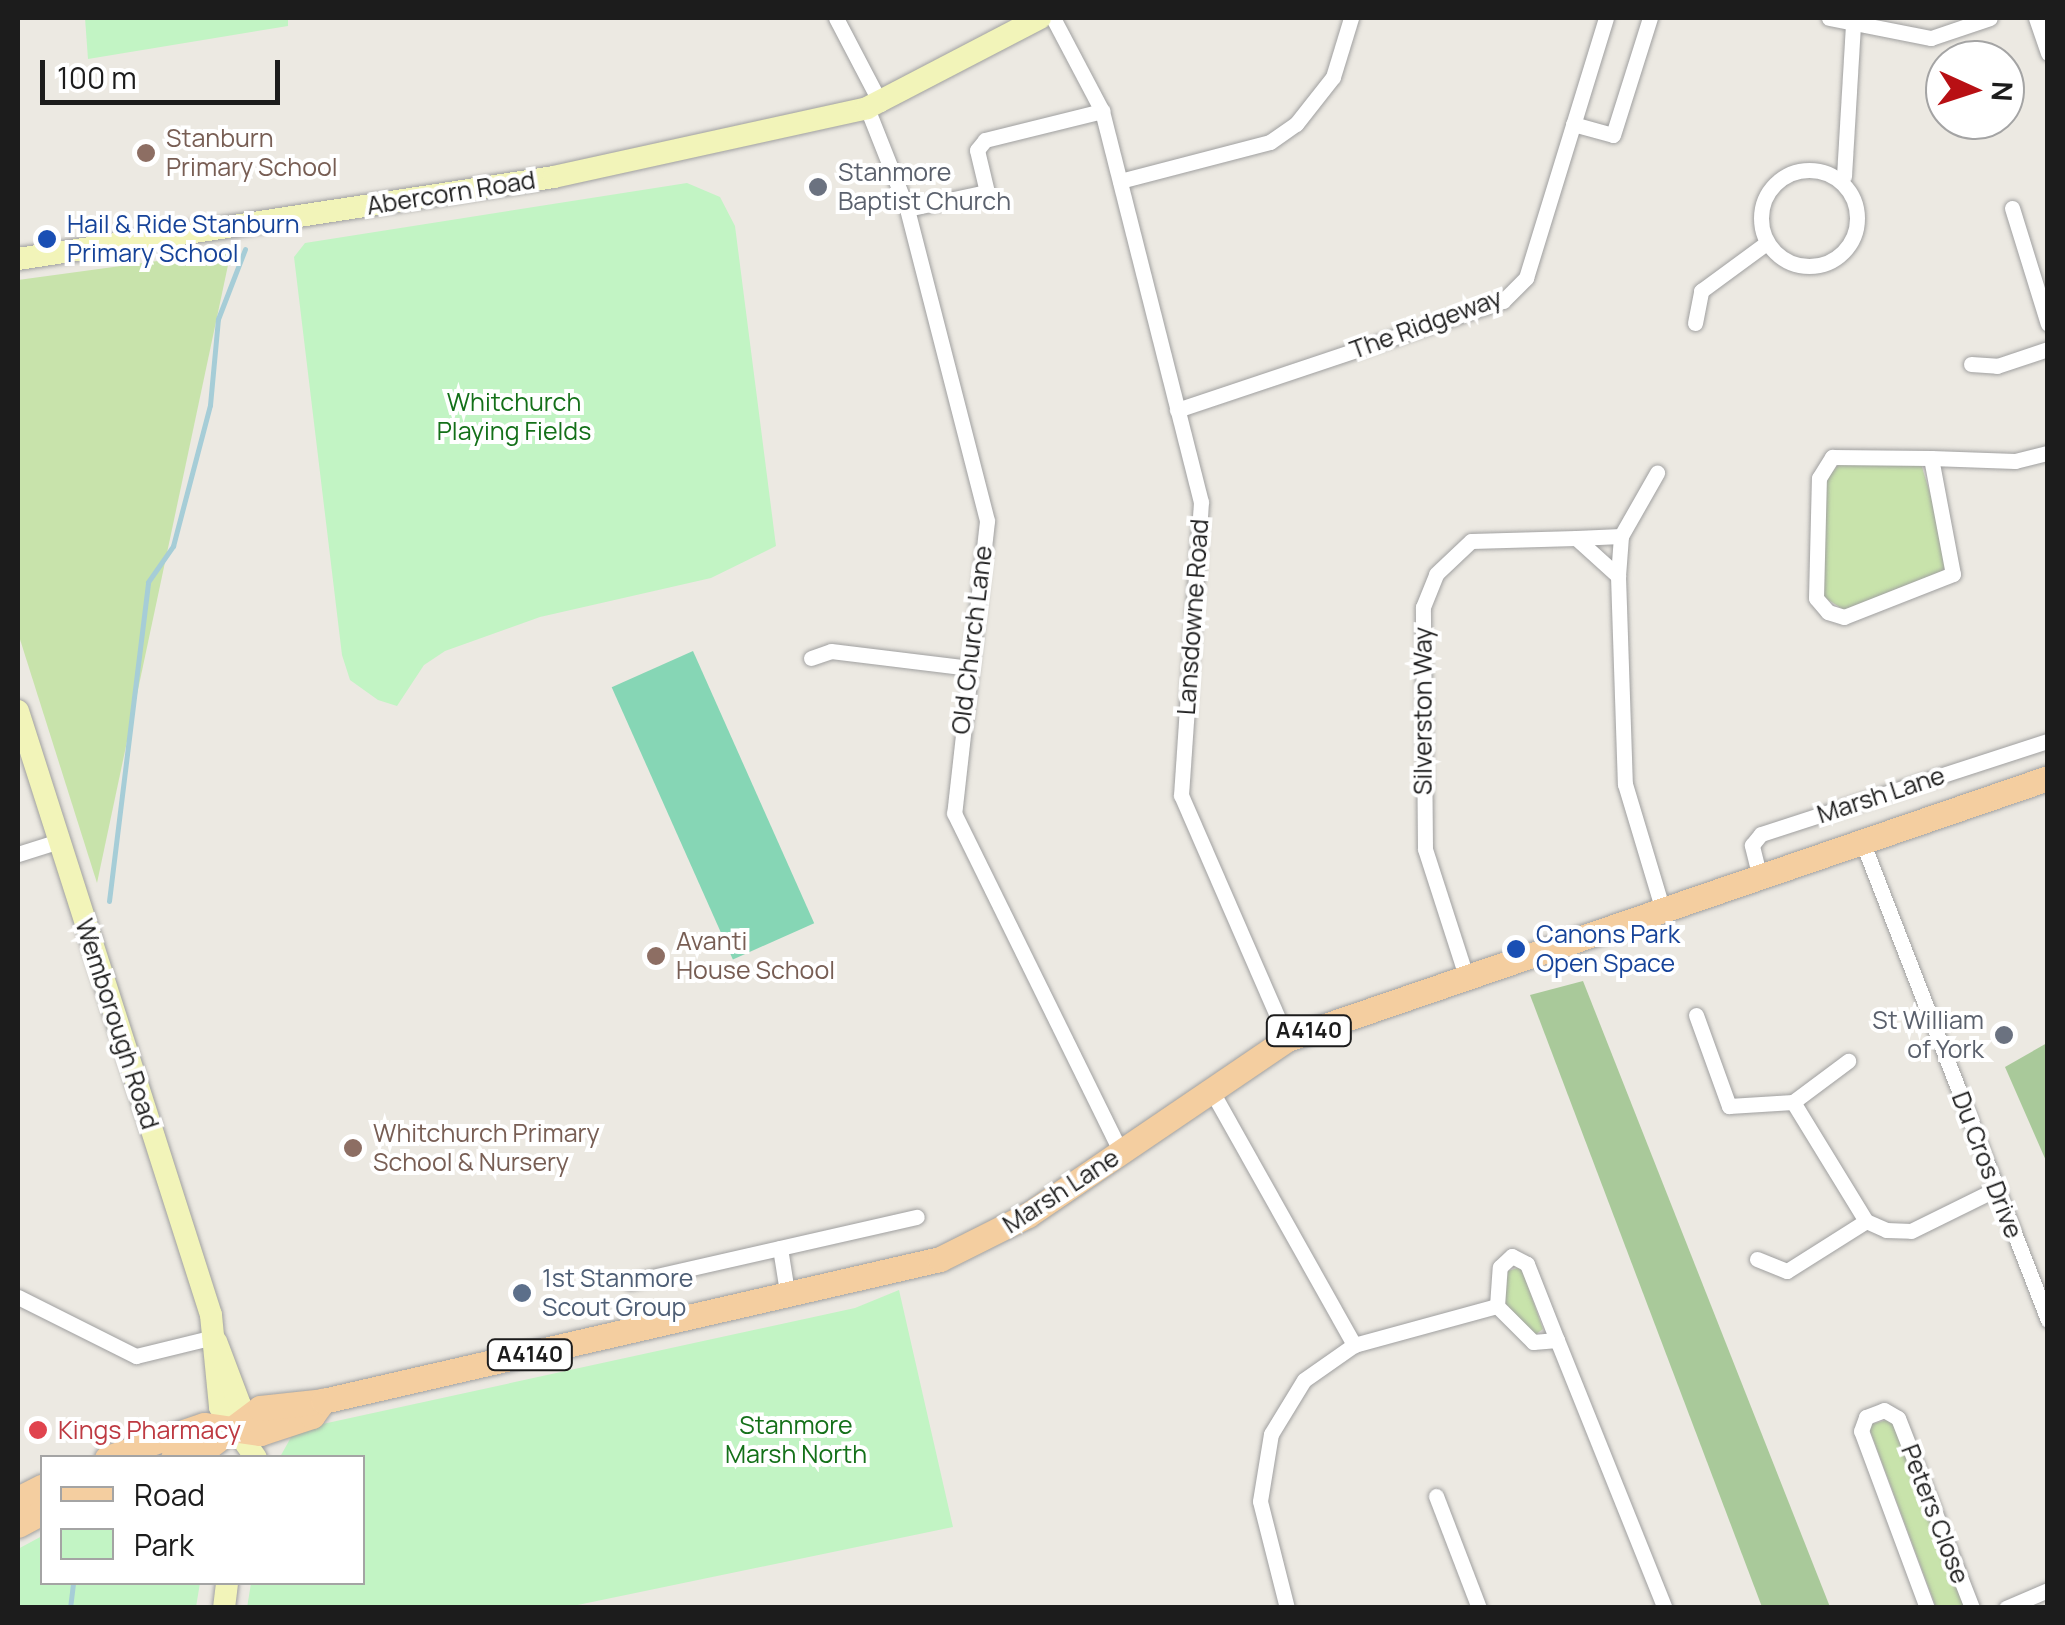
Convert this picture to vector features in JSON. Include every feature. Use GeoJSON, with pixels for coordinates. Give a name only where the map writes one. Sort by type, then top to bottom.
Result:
{"type":"FeatureCollection","features":[{"type":"Feature","properties":{"kind":"main road","name":"Marsh Lane"},"geometry":{"type":"LineString","coordinates":[[236,1424],[260,1408],[323,1402],[788,1298],[976,1243],[1287,1039],[1862,842],[2046,784]]}},
{"type":"Feature","properties":{"kind":"main road","name":"A4140"},"geometry":{"type":"LineString","coordinates":[[114,1455],[174,1430],[236,1424]]}},
{"type":"Feature","properties":{"kind":"main road","name":"A4140"},"geometry":{"type":"LineString","coordinates":[[183,1455],[208,1447],[236,1424]]}},
{"type":"Feature","properties":{"kind":"main road"},"geometry":{"type":"LineString","coordinates":[[18,1525],[40,1513]]}},
{"type":"Feature","properties":{"kind":"street","name":"Old Church Lane"},"geometry":{"type":"LineString","coordinates":[[836,18],[874,106],[907,209],[987,521],[954,813],[1120,1152]]}},
{"type":"Feature","properties":{"kind":"street"},"geometry":{"type":"LineString","coordinates":[[874,106],[1040,18]]}},
{"type":"Feature","properties":{"kind":"street","name":"Lansdowne Road"},"geometry":{"type":"LineString","coordinates":[[1053,18],[1102,111],[1200,502],[1181,794],[1287,1039]]}},
{"type":"Feature","properties":{"kind":"street"},"geometry":{"type":"LineString","coordinates":[[1120,181],[1270,142],[1296,124],[1333,77],[1351,18]]}},
{"type":"Feature","properties":{"kind":"street","name":"The Ridgeway"},"geometry":{"type":"LineString","coordinates":[[1176,410],[1503,300],[1526,278],[1606,18]]}},
{"type":"Feature","properties":{"kind":"street"},"geometry":{"type":"LineString","coordinates":[[1573,124],[1613,136],[1650,18]]}},
{"type":"Feature","properties":{"kind":"street"},"geometry":{"type":"LineString","coordinates":[[1829,18],[1931,38],[1990,18]]}},
{"type":"Feature","properties":{"kind":"street"},"geometry":{"type":"LineString","coordinates":[[2036,18],[2048,53]]}},
{"type":"Feature","properties":{"kind":"street"},"geometry":{"type":"LineString","coordinates":[[1844,176],[1797,174],[1776,187],[1758,206],[1765,244],[1786,261],[1847,252],[1860,223],[1844,176],[1852,22]]}},
{"type":"Feature","properties":{"kind":"street","name":"Abercorn Road"},"geometry":{"type":"LineString","coordinates":[[18,259],[554,178],[874,106]]}},
{"type":"Feature","properties":{"kind":"street"},"geometry":{"type":"LineString","coordinates":[[907,209],[987,192],[977,150],[985,140],[1102,111]]}},
{"type":"Feature","properties":{"kind":"street"},"geometry":{"type":"LineString","coordinates":[[2012,208],[2048,324]]}},
{"type":"Feature","properties":{"kind":"street"},"geometry":{"type":"LineString","coordinates":[[1696,323],[1700,291],[1765,244]]}},
{"type":"Feature","properties":{"kind":"street"},"geometry":{"type":"LineString","coordinates":[[1971,364],[1997,366],[2048,349]]}},
{"type":"Feature","properties":{"kind":"street"},"geometry":{"type":"LineString","coordinates":[[1931,458],[1953,574],[1844,617],[1828,612],[1816,598],[1818,498],[1832,457],[2048,453]]}},
{"type":"Feature","properties":{"kind":"street"},"geometry":{"type":"LineString","coordinates":[[1657,473],[1621,536],[1618,576],[1625,784],[1664,911]]}},
{"type":"Feature","properties":{"kind":"street","name":"Silverston Way"},"geometry":{"type":"LineString","coordinates":[[1466,976],[1425,849],[1423,608],[1436,574],[1471,542],[1621,536]]}},
{"type":"Feature","properties":{"kind":"street"},"geometry":{"type":"LineString","coordinates":[[1576,538],[1618,576]]}},
{"type":"Feature","properties":{"kind":"street"},"geometry":{"type":"LineString","coordinates":[[811,658],[831,651],[970,668]]}},
{"type":"Feature","properties":{"kind":"street","name":"Wemborough Road"},"geometry":{"type":"LineString","coordinates":[[18,711],[214,1337],[236,1388],[240,1455]]}},
{"type":"Feature","properties":{"kind":"street","name":"Marsh Lane"},"geometry":{"type":"LineString","coordinates":[[1760,878],[1752,845],[1761,834],[2048,742]]}},
{"type":"Feature","properties":{"kind":"street"},"geometry":{"type":"LineString","coordinates":[[18,854],[60,841]]}},
{"type":"Feature","properties":{"kind":"street","name":"Du Cros Drive"},"geometry":{"type":"LineString","coordinates":[[1862,842],[2046,1309]]}},
{"type":"Feature","properties":{"kind":"street"},"geometry":{"type":"LineString","coordinates":[[1696,1015],[1729,1106],[1793,1102],[1848,1061]]}},
{"type":"Feature","properties":{"kind":"street"},"geometry":{"type":"LineString","coordinates":[[1210,1088],[1354,1345]]}},
{"type":"Feature","properties":{"kind":"street"},"geometry":{"type":"LineString","coordinates":[[1793,1102],[1866,1221]]}},
{"type":"Feature","properties":{"kind":"street"},"geometry":{"type":"LineString","coordinates":[[1757,1259],[1787,1271],[1866,1221],[1911,1231],[1996,1189]]}},
{"type":"Feature","properties":{"kind":"street"},"geometry":{"type":"LineString","coordinates":[[630,1282],[917,1217]]}},
{"type":"Feature","properties":{"kind":"street"},"geometry":{"type":"LineString","coordinates":[[780,1248],[788,1298]]}},
{"type":"Feature","properties":{"kind":"street"},"geometry":{"type":"LineString","coordinates":[[1557,1340],[1533,1342],[1497,1306],[1500,1266],[1512,1256],[1527,1264],[1665,1608]]}},
{"type":"Feature","properties":{"kind":"street"},"geometry":{"type":"LineString","coordinates":[[18,1296],[136,1356],[214,1337]]}},
{"type":"Feature","properties":{"kind":"street"},"geometry":{"type":"LineString","coordinates":[[1288,1608],[1260,1501],[1271,1434],[1304,1380],[1354,1345],[1497,1306]]}},
{"type":"Feature","properties":{"kind":"street","name":"Peters Close"},"geometry":{"type":"LineString","coordinates":[[1927,1608],[1861,1430],[1866,1416],[1884,1410],[1898,1418],[1972,1608]]}},
{"type":"Feature","properties":{"kind":"street"},"geometry":{"type":"LineString","coordinates":[[236,1424],[254,1455]]}},
{"type":"Feature","properties":{"kind":"street"},"geometry":{"type":"LineString","coordinates":[[1436,1496],[1479,1608]]}},
{"type":"Feature","properties":{"kind":"street"},"geometry":{"type":"LineString","coordinates":[[2006,1608],[2048,1590]]}},
{"type":"Feature","properties":{"kind":"green space"},"geometry":{"type":"Polygon","coordinates":[[[85,18],[288,18],[288,26],[88,59],[85,18]]]}},
{"type":"Feature","properties":{"kind":"green space","name":"Whitchurch Playing Fields"},"geometry":{"type":"Polygon","coordinates":[[[687,183],[720,197],[735,226],[776,546],[711,578],[540,617],[445,651],[424,665],[397,706],[378,700],[350,680],[342,655],[294,257],[305,243],[687,183]]]}},
{"type":"Feature","properties":{"kind":"green space"},"geometry":{"type":"Polygon","coordinates":[[[231,251],[97,883],[18,633],[18,280],[231,251]]]}},
{"type":"Feature","properties":{"kind":"green space"},"geometry":{"type":"Polygon","coordinates":[[[1840,463],[1921,464],[1950,558],[1939,579],[1844,610],[1824,597],[1823,483],[1840,463]]]}},
{"type":"Feature","properties":{"kind":"green space"},"geometry":{"type":"Polygon","coordinates":[[[693,651],[814,923],[733,959],[612,687],[693,651]]]}},
{"type":"Feature","properties":{"kind":"green space"},"geometry":{"type":"Polygon","coordinates":[[[1583,981],[1830,1607],[1762,1607],[1530,995],[1583,981]]]}},
{"type":"Feature","properties":{"kind":"green space"},"geometry":{"type":"Polygon","coordinates":[[[2047,1043],[2047,1163],[2005,1067],[2047,1043]]]}},
{"type":"Feature","properties":{"kind":"green space"},"geometry":{"type":"Polygon","coordinates":[[[1521,1267],[1543,1329],[1535,1335],[1505,1303],[1508,1271],[1521,1267]]]}},
{"type":"Feature","properties":{"kind":"green space","name":"Stanmore Marsh North"},"geometry":{"type":"Polygon","coordinates":[[[899,1290],[953,1527],[568,1607],[247,1608],[251,1585],[365,1585],[365,1455],[281,1455],[295,1430],[855,1308],[899,1290]]]}},
{"type":"Feature","properties":{"kind":"green space"},"geometry":{"type":"Polygon","coordinates":[[[1891,1419],[1964,1607],[1936,1607],[1868,1425],[1891,1419]]]}},
{"type":"Feature","properties":{"kind":"green space"},"geometry":{"type":"Polygon","coordinates":[[[40,1537],[40,1585],[200,1585],[196,1607],[19,1607],[18,1549],[40,1537]]]}},
{"type":"Feature","properties":{"kind":"waterway"},"geometry":{"type":"LineString","coordinates":[[109,901],[148,582],[173,546],[210,405],[218,319],[245,249]]}},
{"type":"Feature","properties":{"kind":"waterway"},"geometry":{"type":"LineString","coordinates":[[70,1608],[73,1585]]}},
{"type":"Feature","properties":{"kind":"place","name":"Stanburn Primary School"},"geometry":{"type":"Point","coordinates":[146,153]}},
{"type":"Feature","properties":{"kind":"place","name":"Stanmore Baptist Church"},"geometry":{"type":"Point","coordinates":[818,187]}},
{"type":"Feature","properties":{"kind":"place","name":"Hail & Ride Stanburn Primary School"},"geometry":{"type":"Point","coordinates":[47,239]}},
{"type":"Feature","properties":{"kind":"place","name":"Canons Park Open Space"},"geometry":{"type":"Point","coordinates":[1516,949]}},
{"type":"Feature","properties":{"kind":"place","name":"Avanti House School"},"geometry":{"type":"Point","coordinates":[656,956]}},
{"type":"Feature","properties":{"kind":"place","name":"St William of York"},"geometry":{"type":"Point","coordinates":[2004,1035]}},
{"type":"Feature","properties":{"kind":"place","name":"Whitchurch Primary School & Nursery"},"geometry":{"type":"Point","coordinates":[353,1148]}},
{"type":"Feature","properties":{"kind":"place","name":"1st Stanmore Scout Group"},"geometry":{"type":"Point","coordinates":[522,1293]}},
{"type":"Feature","properties":{"kind":"place","name":"Kings Pharmacy"},"geometry":{"type":"Point","coordinates":[38,1430]}}]}
